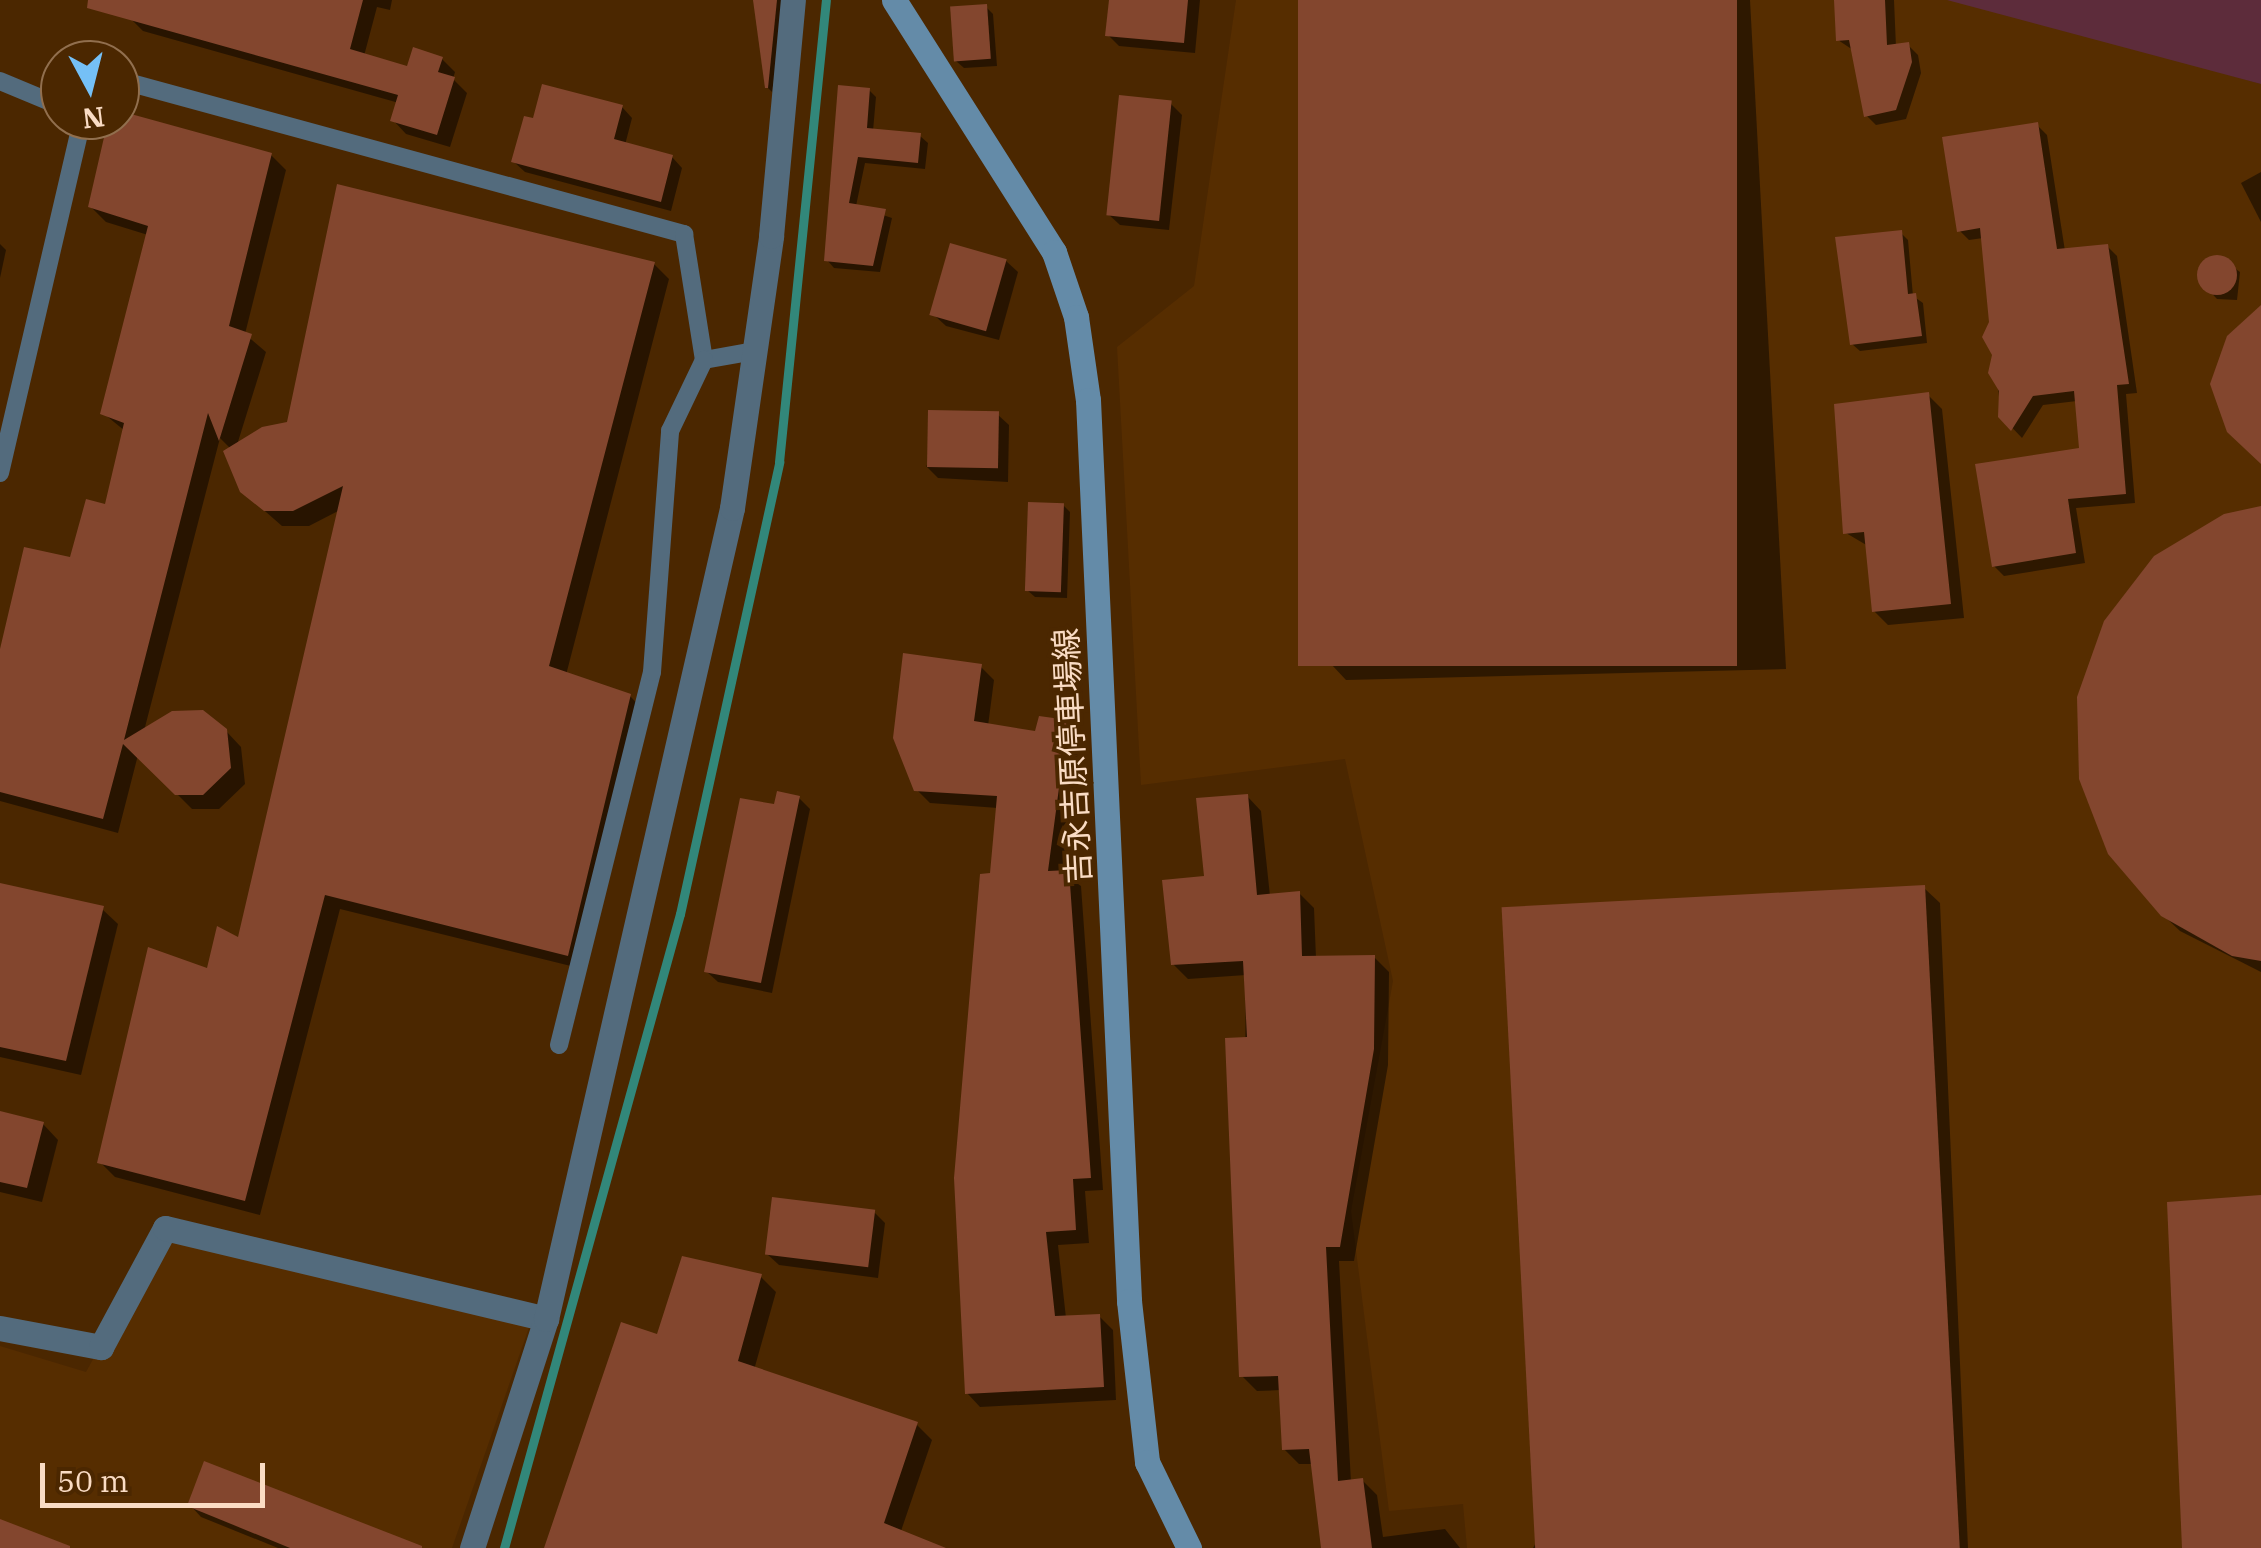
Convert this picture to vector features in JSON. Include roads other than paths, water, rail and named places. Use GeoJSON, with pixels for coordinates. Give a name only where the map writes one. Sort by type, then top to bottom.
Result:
{"type":"FeatureCollection","features":[{"type":"Feature","properties":{"kind":"main road","name":"吉永吉原停車場線"},"geometry":{"type":"LineString","coordinates":[[894,0],[1054,252],[1076,317],[1088,400],[1129,1301],[1148,1462],[1189,1548]]}},
{"type":"Feature","properties":{"kind":"street"},"geometry":{"type":"LineString","coordinates":[[472,1548],[546,1319],[732,508],[755,352],[793,0]]}},
{"type":"Feature","properties":{"kind":"street"},"geometry":{"type":"LineString","coordinates":[[0,1328],[102,1348],[165,1228],[546,1319]]}},
{"type":"Feature","properties":{"kind":"lane"},"geometry":{"type":"LineString","coordinates":[[0,81],[40,98]]}},
{"type":"Feature","properties":{"kind":"lane"},"geometry":{"type":"LineString","coordinates":[[140,85],[684,234],[704,360],[670,431],[652,672],[558,1045]]}},
{"type":"Feature","properties":{"kind":"lane"},"geometry":{"type":"LineString","coordinates":[[0,472],[77,140]]}},
{"type":"Feature","properties":{"kind":"lane"},"geometry":{"type":"LineString","coordinates":[[704,360],[755,352]]}},
{"type":"Feature","properties":{"kind":"waterway"},"geometry":{"type":"LineString","coordinates":[[504,1548],[680,914],[779,462],[826,0]]}}]}
